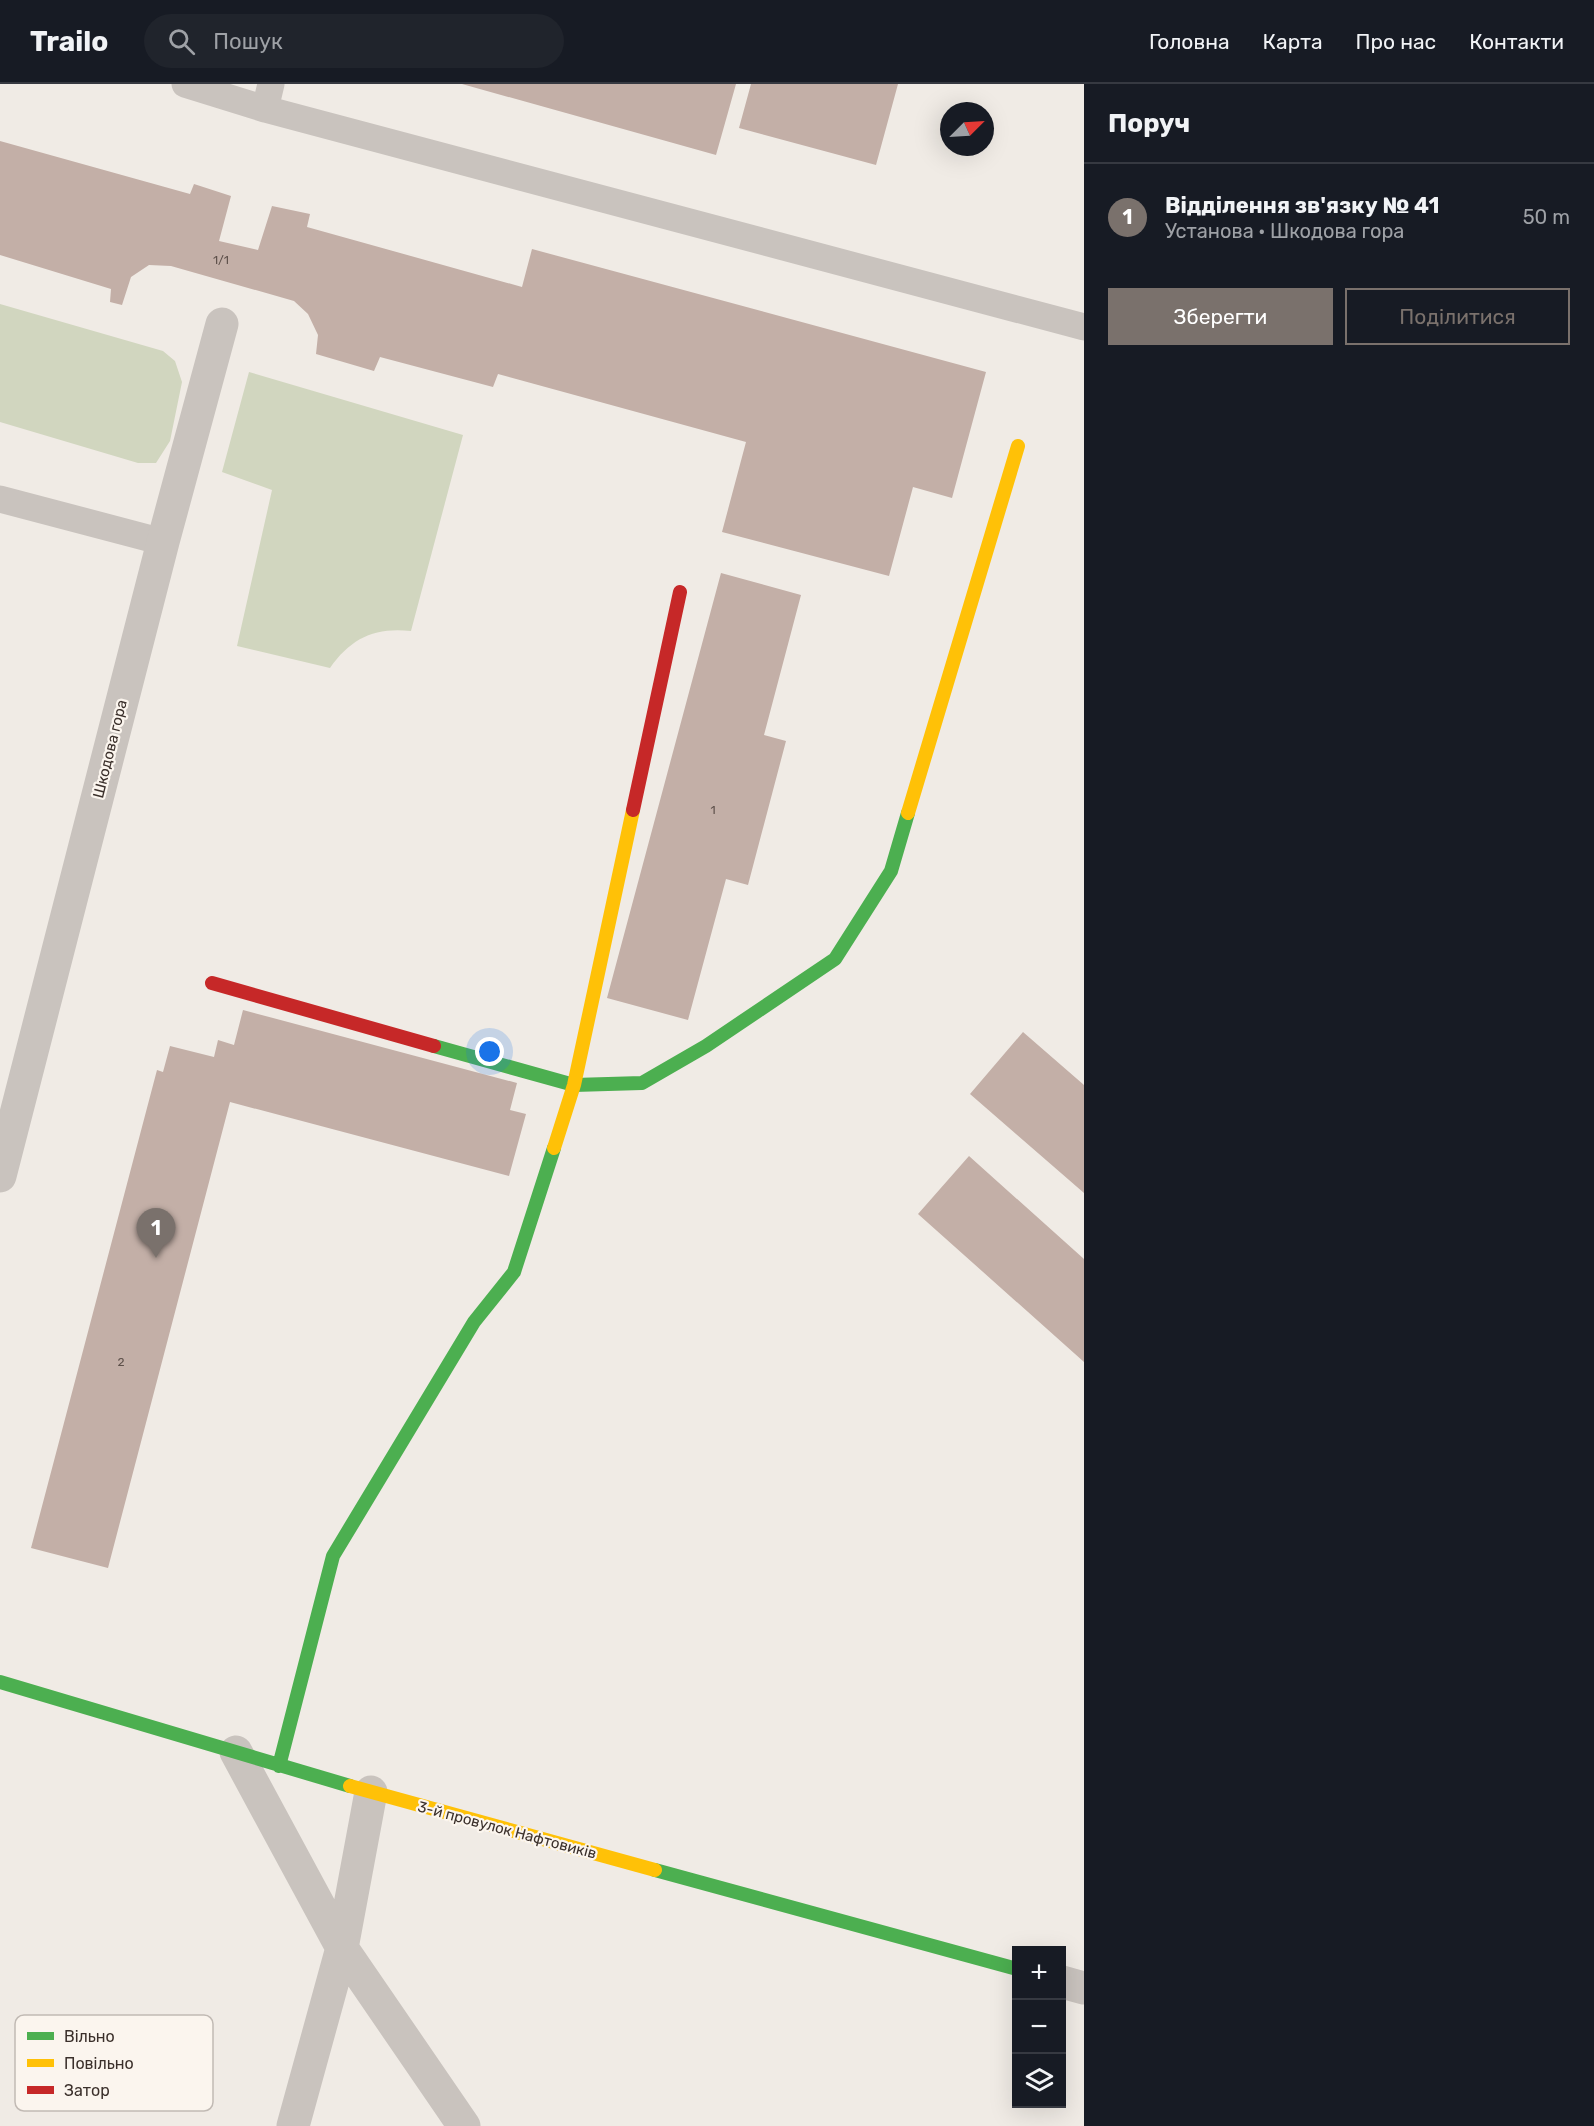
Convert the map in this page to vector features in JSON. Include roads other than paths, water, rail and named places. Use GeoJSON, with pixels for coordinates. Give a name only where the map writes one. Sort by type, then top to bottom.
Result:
{"type":"FeatureCollection","features":[{"type":"Feature","properties":{"kind":"street","name":"Шкодова гора"},"geometry":{"type":"LineString","coordinates":[[0,1176],[163,542],[222,324]]}},
{"type":"Feature","properties":{"kind":"street"},"geometry":{"type":"LineString","coordinates":[[212,983],[574,1085],[642,1083],[706,1046],[835,959],[891,871],[1018,446]]}},
{"type":"Feature","properties":{"kind":"street"},"geometry":{"type":"LineString","coordinates":[[279,1766],[333,1556],[474,1322],[514,1272],[574,1085],[680,592]]}},
{"type":"Feature","properties":{"kind":"street","name":"3-й провулок Нафтовиків"},"geometry":{"type":"LineString","coordinates":[[0,1682],[371,1792],[1012,1968]]}},
{"type":"Feature","properties":{"kind":"street"},"geometry":{"type":"LineString","coordinates":[[236,1752],[342,1948],[464,2126]]}},
{"type":"Feature","properties":{"kind":"street"},"geometry":{"type":"LineString","coordinates":[[293,2126],[342,1948],[371,1792]]}},
{"type":"Feature","properties":{"kind":"street"},"geometry":{"type":"LineString","coordinates":[[1066,1983],[1084,1988]]}},
{"type":"Feature","properties":{"kind":"lane"},"geometry":{"type":"LineString","coordinates":[[185,84],[268,96],[1084,327]]}},
{"type":"Feature","properties":{"kind":"lane"},"geometry":{"type":"LineString","coordinates":[[0,500],[163,542]]}},
{"type":"Feature","properties":{"kind":"place","name":"Відділення зв'язку № 41"},"geometry":{"type":"Point","coordinates":[156,1258]}}]}
